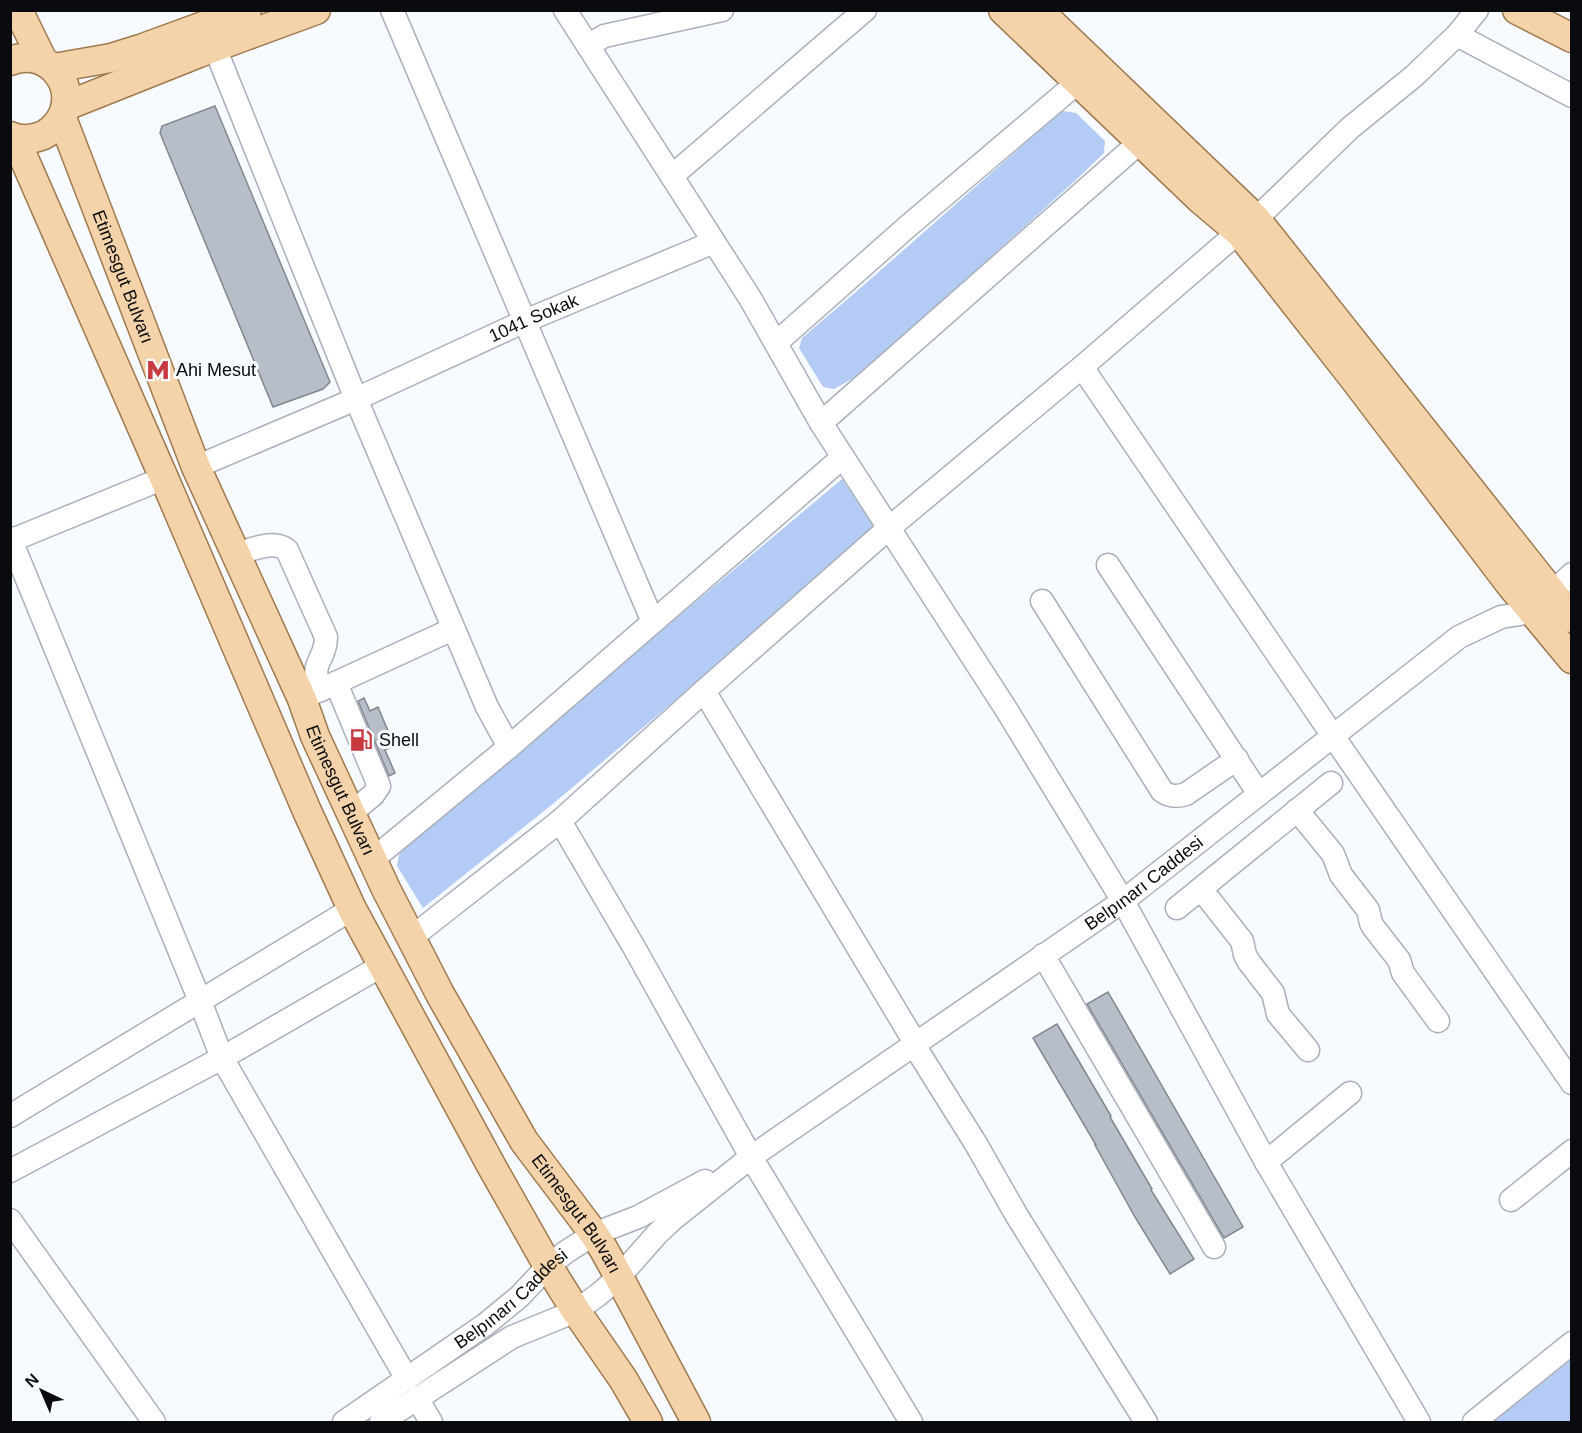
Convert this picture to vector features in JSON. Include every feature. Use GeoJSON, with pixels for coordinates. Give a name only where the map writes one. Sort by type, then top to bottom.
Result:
{"type":"FeatureCollection","features":[{"type":"Feature","properties":{"kind":"main road"},"geometry":{"type":"LineString","coordinates":[[18,10],[48,65]]}},
{"type":"Feature","properties":{"kind":"main road"},"geometry":{"type":"LineString","coordinates":[[10,61],[29,57],[48,65],[111,58],[247,10]]}},
{"type":"Feature","properties":{"kind":"main road"},"geometry":{"type":"LineString","coordinates":[[13,137],[28,139],[42,136],[53,129],[64,112],[123,83],[316,10]]}},
{"type":"Feature","properties":{"kind":"main road"},"geometry":{"type":"LineString","coordinates":[[1003,10],[1200,199],[1248,225]]}},
{"type":"Feature","properties":{"kind":"main road"},"geometry":{"type":"LineString","coordinates":[[1038,10],[1248,225],[1572,618]]}},
{"type":"Feature","properties":{"kind":"main road"},"geometry":{"type":"LineString","coordinates":[[1517,10],[1572,38]]}},
{"type":"Feature","properties":{"kind":"main road","name":"Etimesgut Bulvarı"},"geometry":{"type":"LineString","coordinates":[[48,65],[62,79],[67,92],[64,112],[196,467],[236,554],[320,691],[315,735],[372,860],[440,993],[524,1141],[594,1234],[696,1422]]}},
{"type":"Feature","properties":{"kind":"main road"},"geometry":{"type":"LineString","coordinates":[[13,137],[164,478],[307,811],[352,909],[548,1266],[623,1379],[648,1422]]}},
{"type":"Feature","properties":{"kind":"main road"},"geometry":{"type":"LineString","coordinates":[[1552,593],[1572,659]]}},
{"type":"Feature","properties":{"kind":"street"},"geometry":{"type":"LineString","coordinates":[[392,10],[653,622]]}},
{"type":"Feature","properties":{"kind":"street"},"geometry":{"type":"LineString","coordinates":[[565,10],[750,298],[821,423],[1006,709],[1123,901],[1266,1162],[1419,1422]]}},
{"type":"Feature","properties":{"kind":"street"},"geometry":{"type":"LineString","coordinates":[[588,46],[604,36],[722,10]]}},
{"type":"Feature","properties":{"kind":"street"},"geometry":{"type":"LineString","coordinates":[[412,937],[560,821],[889,528],[1248,225],[1350,128],[1457,36],[1477,10]]}},
{"type":"Feature","properties":{"kind":"street"},"geometry":{"type":"LineString","coordinates":[[672,176],[852,15]]}},
{"type":"Feature","properties":{"kind":"street"},"geometry":{"type":"LineString","coordinates":[[1457,36],[1572,96]]}},
{"type":"Feature","properties":{"kind":"street"},"geometry":{"type":"LineString","coordinates":[[215,48],[356,399],[487,707],[509,747]]}},
{"type":"Feature","properties":{"kind":"street"},"geometry":{"type":"LineString","coordinates":[[776,343],[907,227],[1077,82]]}},
{"type":"Feature","properties":{"kind":"street"},"geometry":{"type":"LineString","coordinates":[[821,423],[1140,142]]}},
{"type":"Feature","properties":{"kind":"street","name":"1041 Sokak"},"geometry":{"type":"LineString","coordinates":[[196,467],[356,399],[525,321],[714,242]]}},
{"type":"Feature","properties":{"kind":"street"},"geometry":{"type":"LineString","coordinates":[[1082,367],[1572,1083]]}},
{"type":"Feature","properties":{"kind":"street"},"geometry":{"type":"LineString","coordinates":[[372,860],[509,747],[843,457]]}},
{"type":"Feature","properties":{"kind":"street"},"geometry":{"type":"LineString","coordinates":[[164,478],[11,540],[222,1058],[431,1422]]}},
{"type":"Feature","properties":{"kind":"street"},"geometry":{"type":"LineString","coordinates":[[236,554],[273,545],[287,550],[326,637],[324,650],[316,669],[320,691],[379,786],[373,795],[351,813]]}},
{"type":"Feature","properties":{"kind":"street"},"geometry":{"type":"LineString","coordinates":[[1108,565],[1260,794]]}},
{"type":"Feature","properties":{"kind":"street","name":"Belpınarı Caddesi"},"geometry":{"type":"LineString","coordinates":[[344,1422],[512,1336],[576,1311],[619,1277],[657,1234],[673,1220],[752,1157],[1123,901],[1459,637],[1552,593]]}},
{"type":"Feature","properties":{"kind":"street"},"geometry":{"type":"LineString","coordinates":[[1042,601],[1162,791],[1179,797],[1186,794],[1236,759]]}},
{"type":"Feature","properties":{"kind":"street"},"geometry":{"type":"LineString","coordinates":[[320,691],[453,629]]}},
{"type":"Feature","properties":{"kind":"street"},"geometry":{"type":"LineString","coordinates":[[704,691],[905,1026],[914,1045],[1146,1422]]}},
{"type":"Feature","properties":{"kind":"street"},"geometry":{"type":"LineString","coordinates":[[1177,908],[1331,783]]}},
{"type":"Feature","properties":{"kind":"street"},"geometry":{"type":"LineString","coordinates":[[1297,810],[1333,854],[1341,876],[1368,910],[1374,928],[1400,960],[1403,973],[1438,1021]]}},
{"type":"Feature","properties":{"kind":"street"},"geometry":{"type":"LineString","coordinates":[[1229,817],[1252,847]]}},
{"type":"Feature","properties":{"kind":"street"},"geometry":{"type":"LineString","coordinates":[[560,821],[752,1157],[911,1422]]}},
{"type":"Feature","properties":{"kind":"street"},"geometry":{"type":"LineString","coordinates":[[1201,889],[1242,941],[1248,962],[1273,993],[1278,1014],[1308,1050]]}},
{"type":"Feature","properties":{"kind":"street"},"geometry":{"type":"LineString","coordinates":[[10,1116],[352,909]]}},
{"type":"Feature","properties":{"kind":"street"},"geometry":{"type":"LineString","coordinates":[[1043,955],[1214,1247]]}},
{"type":"Feature","properties":{"kind":"street"},"geometry":{"type":"LineString","coordinates":[[10,1171],[222,1058],[383,965]]}},
{"type":"Feature","properties":{"kind":"street"},"geometry":{"type":"LineString","coordinates":[[1266,1162],[1350,1093]]}},
{"type":"Feature","properties":{"kind":"street"},"geometry":{"type":"LineString","coordinates":[[1511,1200],[1572,1151]]}},
{"type":"Feature","properties":{"kind":"street","name":"Belpınarı Caddesi"},"geometry":{"type":"LineString","coordinates":[[381,1422],[412,1389],[520,1296],[548,1266],[566,1252],[594,1234],[638,1217],[752,1157]]}},
{"type":"Feature","properties":{"kind":"street"},"geometry":{"type":"LineString","coordinates":[[10,1220],[154,1422]]}},
{"type":"Feature","properties":{"kind":"street"},"geometry":{"type":"LineString","coordinates":[[1474,1422],[1572,1344]]}},
{"type":"Feature","properties":{"kind":"shaded area"},"geometry":{"type":"Polygon","coordinates":[[[1063,111],[1076,113],[1105,141],[1104,153],[864,372],[834,389],[823,387],[799,348],[802,338],[1063,111]]]}},
{"type":"Feature","properties":{"kind":"shaded area"},"geometry":{"type":"Polygon","coordinates":[[[842,479],[876,530],[554,803],[423,908],[397,866],[399,855],[405,846],[842,479]]]}},
{"type":"Feature","properties":{"kind":"shaded area"},"geometry":{"type":"Polygon","coordinates":[[[1571,1360],[1571,1422],[1493,1422],[1571,1360]]]}},
{"type":"Feature","properties":{"kind":"building"},"geometry":{"type":"Polygon","coordinates":[[[215,106],[330,382],[323,389],[273,407],[160,133],[162,126],[215,106]]]}},
{"type":"Feature","properties":{"kind":"building"},"geometry":{"type":"Polygon","coordinates":[[[364,698],[370,711],[378,707],[394,745],[385,750],[395,773],[389,776],[358,701],[364,698]]]}},
{"type":"Feature","properties":{"kind":"building"},"geometry":{"type":"Polygon","coordinates":[[[1108,992],[1243,1227],[1224,1238],[1087,1004],[1108,992]]]}},
{"type":"Feature","properties":{"kind":"building"},"geometry":{"type":"Polygon","coordinates":[[[1057,1024],[1151,1190],[1194,1259],[1170,1274],[1033,1038],[1057,1024]]]}},
{"type":"Feature","properties":{"kind":"place","name":"Ahi Mesut"},"geometry":{"type":"Point","coordinates":[158,370]}},
{"type":"Feature","properties":{"kind":"place","name":"Shell"},"geometry":{"type":"Point","coordinates":[361,740]}}]}
